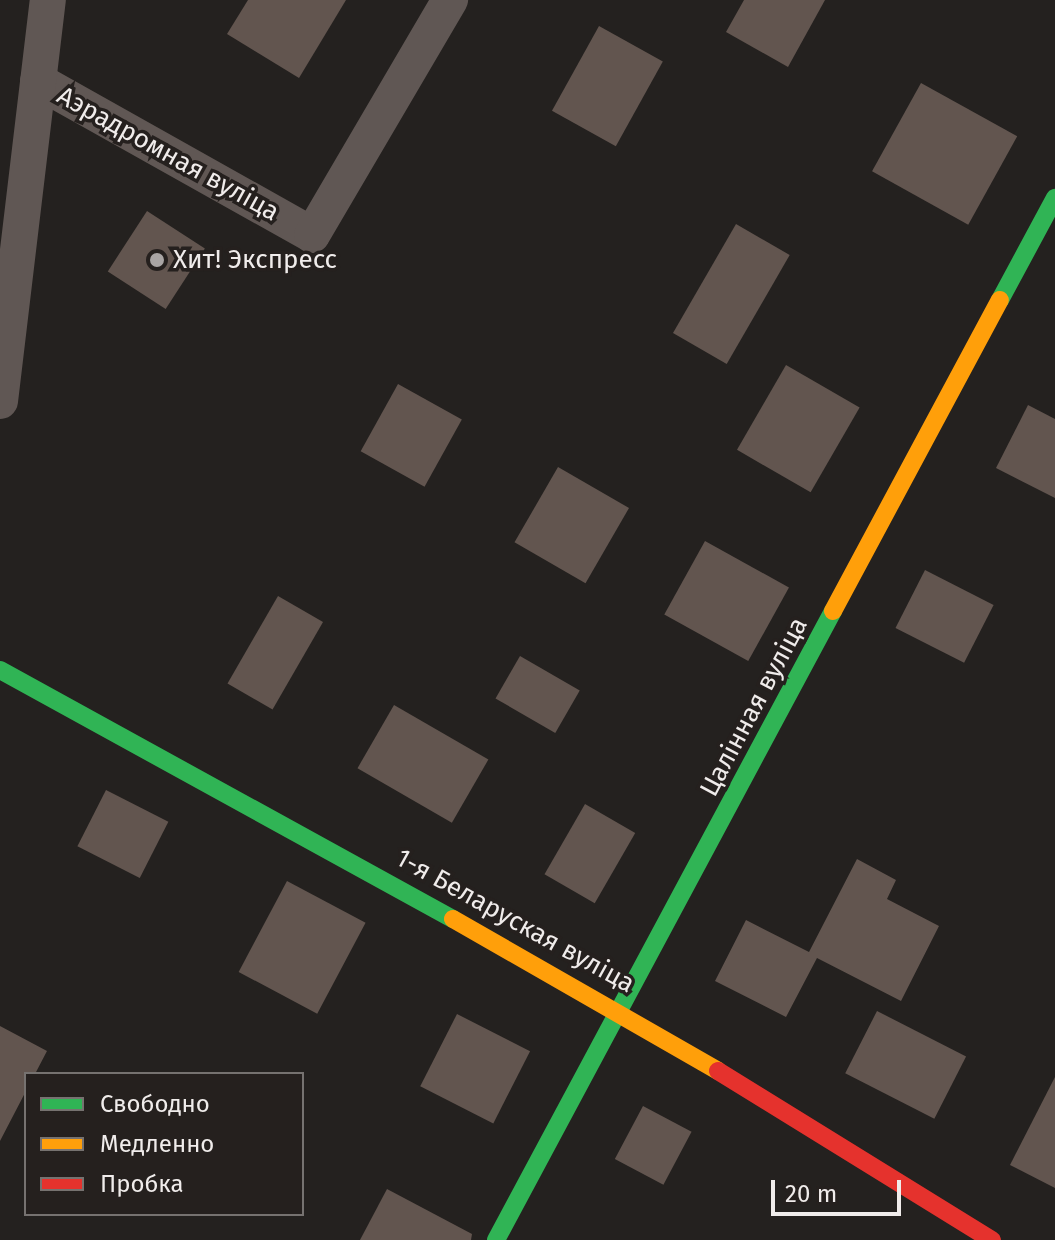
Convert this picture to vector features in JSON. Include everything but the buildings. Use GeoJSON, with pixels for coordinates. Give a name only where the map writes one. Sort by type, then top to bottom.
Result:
{"type":"FeatureCollection","features":[{"type":"Feature","properties":{"kind":"street"},"geometry":{"type":"LineString","coordinates":[[0,401],[48,0]]}},
{"type":"Feature","properties":{"kind":"street","name":"Аэрадромная вуліца"},"geometry":{"type":"LineString","coordinates":[[38,81],[312,235],[450,0]]}},
{"type":"Feature","properties":{"kind":"street","name":"Цалінная вуліца"},"geometry":{"type":"LineString","coordinates":[[496,1240],[1055,198]]}},
{"type":"Feature","properties":{"kind":"street","name":"1-я Беларуская вуліца"},"geometry":{"type":"LineString","coordinates":[[0,670],[621,1011],[992,1240]]}},
{"type":"Feature","properties":{"kind":"traffic: fast"},"geometry":{"type":"LineString","coordinates":[[1000,300],[1055,198]]}},
{"type":"Feature","properties":{"kind":"traffic: fast"},"geometry":{"type":"LineString","coordinates":[[496,1240],[833,611]]}},
{"type":"Feature","properties":{"kind":"traffic: fast"},"geometry":{"type":"LineString","coordinates":[[0,670],[453,919]]}},
{"type":"Feature","properties":{"kind":"traffic: slow"},"geometry":{"type":"LineString","coordinates":[[833,611],[1000,300]]}},
{"type":"Feature","properties":{"kind":"traffic: slow"},"geometry":{"type":"LineString","coordinates":[[453,919],[718,1071]]}},
{"type":"Feature","properties":{"kind":"traffic: jam"},"geometry":{"type":"LineString","coordinates":[[718,1071],[992,1240]]}},
{"type":"Feature","properties":{"kind":"place","name":"Хит! Экспресс"},"geometry":{"type":"Point","coordinates":[157,260]}}]}
